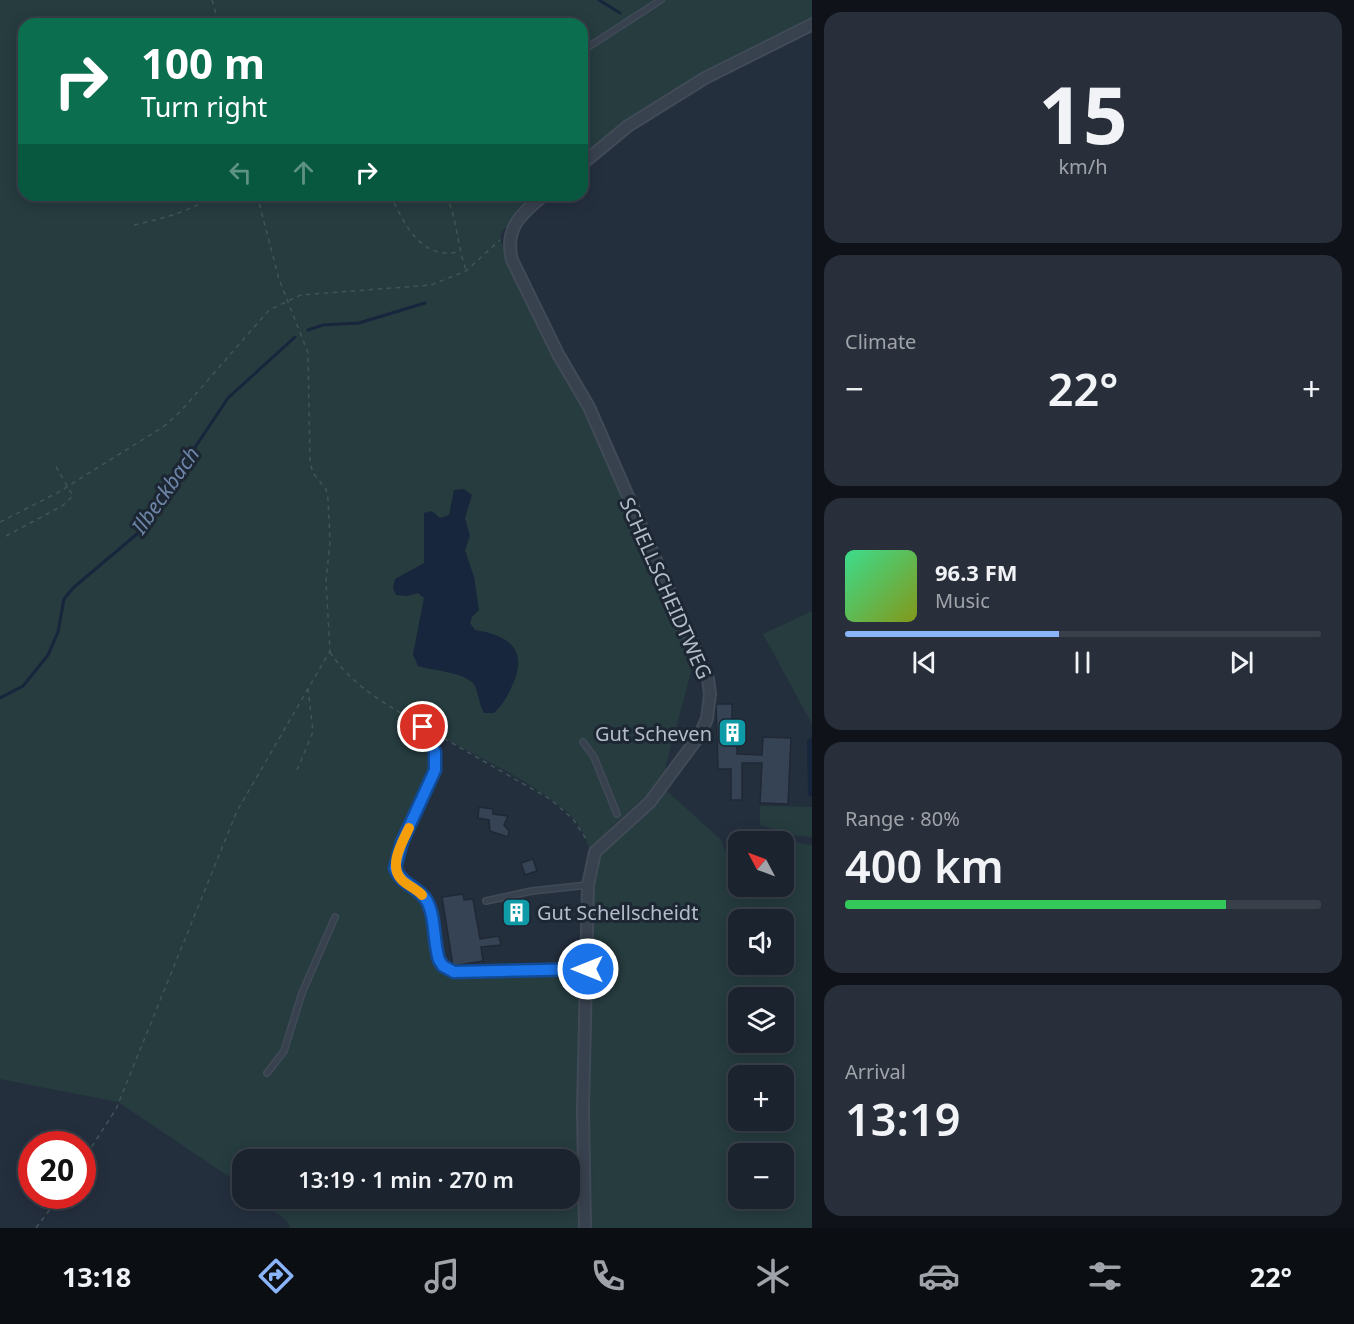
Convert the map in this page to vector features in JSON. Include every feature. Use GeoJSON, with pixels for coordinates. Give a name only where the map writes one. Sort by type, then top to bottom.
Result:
{"type":"FeatureCollection","features":[{"type":"Feature","properties":{"kind":"street"},"geometry":{"type":"LineString","coordinates":[[588,159],[628,126],[705,78],[812,24]]}},
{"type":"Feature","properties":{"kind":"street"},"geometry":{"type":"LineString","coordinates":[[509,238],[520,218],[538,201]]}},
{"type":"Feature","properties":{"kind":"street","name":"SCHELLSCHEIDTWEG"},"geometry":{"type":"LineString","coordinates":[[509,238],[512,260],[558,354],[589,407],[709,685],[706,719],[699,736],[650,802],[595,852]]}},
{"type":"Feature","properties":{"kind":"street"},"geometry":{"type":"LineString","coordinates":[[585,1228],[583,1110],[588,969],[588,885],[595,852]]}},
{"type":"Feature","properties":{"kind":"lane"},"geometry":{"type":"LineString","coordinates":[[588,47],[661,0]]}},
{"type":"Feature","properties":{"kind":"lane"},"geometry":{"type":"LineString","coordinates":[[423,727],[435,752],[435,770],[402,842],[395,868],[402,880],[418,890],[427,900],[439,960],[443,966],[454,972],[588,969]]}},
{"type":"Feature","properties":{"kind":"lane"},"geometry":{"type":"LineString","coordinates":[[583,742],[594,757],[617,814]]}},
{"type":"Feature","properties":{"kind":"lane"},"geometry":{"type":"LineString","coordinates":[[486,901],[532,891],[588,885]]}},
{"type":"Feature","properties":{"kind":"lane"},"geometry":{"type":"LineString","coordinates":[[267,1073],[284,1051],[302,993],[335,917]]}},
{"type":"Feature","properties":{"kind":"path"},"geometry":{"type":"LineString","coordinates":[[212,0],[217,18]]}},
{"type":"Feature","properties":{"kind":"path"},"geometry":{"type":"LineString","coordinates":[[134,225],[163,220],[190,210],[205,201]]}},
{"type":"Feature","properties":{"kind":"path"},"geometry":{"type":"LineString","coordinates":[[96,1140],[116,1108],[237,810],[330,651],[326,582],[330,541],[328,500],[326,489],[311,469],[308,353],[287,301],[259,201]]}},
{"type":"Feature","properties":{"kind":"path"},"geometry":{"type":"LineString","coordinates":[[393,201],[412,235],[421,243],[445,255],[459,252]]}},
{"type":"Feature","properties":{"kind":"path"},"geometry":{"type":"LineString","coordinates":[[450,201],[459,252],[466,271]]}},
{"type":"Feature","properties":{"kind":"path"},"geometry":{"type":"LineString","coordinates":[[0,522],[68,486],[163,427],[180,411],[263,315],[287,301],[301,295],[431,285],[466,271],[502,238],[509,238]]}},
{"type":"Feature","properties":{"kind":"path"},"geometry":{"type":"LineString","coordinates":[[6,536],[62,506],[73,496],[54,463]]}},
{"type":"Feature","properties":{"kind":"path"},"geometry":{"type":"LineString","coordinates":[[330,651],[357,684],[371,695],[423,727],[538,791],[566,811],[595,852]]}},
{"type":"Feature","properties":{"kind":"path"},"geometry":{"type":"LineString","coordinates":[[297,770],[314,732],[308,687]]}},
{"type":"Feature","properties":{"kind":"path"},"geometry":{"type":"LineString","coordinates":[[36,1228],[50,1209]]}},
{"type":"Feature","properties":{"kind":"green space"},"geometry":{"type":"Polygon","coordinates":[[[0,0],[812,0],[812,19],[674,91],[624,124],[588,155],[588,18],[18,18],[18,201],[534,201],[501,232],[501,242],[554,359],[584,411],[690,649],[693,664],[665,769],[667,776],[606,833],[590,855],[588,843],[579,825],[551,799],[516,777],[424,728],[436,761],[398,853],[398,875],[427,900],[439,959],[454,973],[583,975],[582,1228],[290,1228],[288,1222],[272,1209],[580,1209],[580,1149],[232,1149],[232,1179],[118,1102],[0,1079],[0,0]]]}},
{"type":"Feature","properties":{"kind":"green space"},"geometry":{"type":"Polygon","coordinates":[[[812,611],[812,724],[763,634],[812,611]]]}},
{"type":"Feature","properties":{"kind":"green space"},"geometry":{"type":"Polygon","coordinates":[[[667,791],[721,840],[728,858],[728,897],[794,897],[794,843],[812,845],[812,1228],[590,1228],[587,1166],[594,864],[610,842],[667,791]]]}},
{"type":"Feature","properties":{"kind":"green space"},"geometry":{"type":"Polygon","coordinates":[[[760,806],[812,807],[812,837],[794,835],[794,831],[778,831],[760,825],[760,806]]]}},
{"type":"Feature","properties":{"kind":"water"},"geometry":{"type":"Polygon","coordinates":[[[464,489],[472,495],[465,518],[470,536],[465,550],[474,577],[479,610],[470,623],[475,630],[506,640],[517,654],[517,673],[502,704],[494,713],[484,713],[475,686],[471,681],[450,673],[418,666],[413,654],[424,598],[418,593],[407,596],[396,595],[393,588],[395,579],[424,563],[424,513],[432,511],[440,518],[449,515],[454,490],[464,489]]]}},
{"type":"Feature","properties":{"kind":"water"},"geometry":{"type":"Polygon","coordinates":[[[812,737],[812,797],[808,795],[807,741],[812,737]]]}},
{"type":"Feature","properties":{"kind":"building"},"geometry":{"type":"Polygon","coordinates":[[[716,704],[732,704],[732,727],[737,727],[737,754],[762,755],[763,737],[791,738],[788,804],[760,803],[762,763],[742,763],[742,800],[731,800],[731,769],[718,769],[716,704]]]}},
{"type":"Feature","properties":{"kind":"building"},"geometry":{"type":"Polygon","coordinates":[[[479,807],[493,809],[493,814],[508,816],[504,825],[509,831],[508,837],[490,831],[489,820],[478,818],[479,807]]]}},
{"type":"Feature","properties":{"kind":"building"},"geometry":{"type":"Polygon","coordinates":[[[533,859],[537,871],[525,875],[521,863],[533,859]]]}},
{"type":"Feature","properties":{"kind":"building"},"geometry":{"type":"Polygon","coordinates":[[[463,894],[464,900],[473,899],[480,939],[499,936],[501,945],[481,947],[483,961],[453,966],[442,897],[463,894]]]}},
{"type":"Feature","properties":{"kind":"building","name":"Gut Schellscheidt"},"geometry":{"type":"Polygon","coordinates":[[[527,903],[529,916],[525,917],[525,921],[505,924],[502,907],[527,903]]]}},
{"type":"Feature","properties":{"kind":"waterway"},"geometry":{"type":"LineString","coordinates":[[599,0],[620,13]]}},
{"type":"Feature","properties":{"kind":"waterway","name":"Ilbeckbach"},"geometry":{"type":"LineString","coordinates":[[308,330],[323,325],[359,323],[425,303]]}},
{"type":"Feature","properties":{"kind":"waterway","name":"Ilbeckbach"},"geometry":{"type":"LineString","coordinates":[[0,698],[23,686],[48,655],[58,632],[64,599],[73,588],[137,534],[228,398],[295,337]]}},
{"type":"Feature","properties":{"kind":"slow traffic"},"geometry":{"type":"LineString","coordinates":[[409,828],[398,853],[395,868],[402,880],[422,895]]}},
{"type":"Feature","properties":{"kind":"place","name":"Gut Scheven"},"geometry":{"type":"Point","coordinates":[733,733]}},
{"type":"Feature","properties":{"kind":"place","name":"Gut Schellscheidt"},"geometry":{"type":"Point","coordinates":[516,912]}},
{"type":"Feature","properties":{"kind":"route"},"geometry":{"type":"LineString","coordinates":[[423,727],[435,752],[435,770],[402,842],[395,868],[402,880],[418,890],[427,900],[435,947],[443,966],[454,972],[588,969]]}}]}
